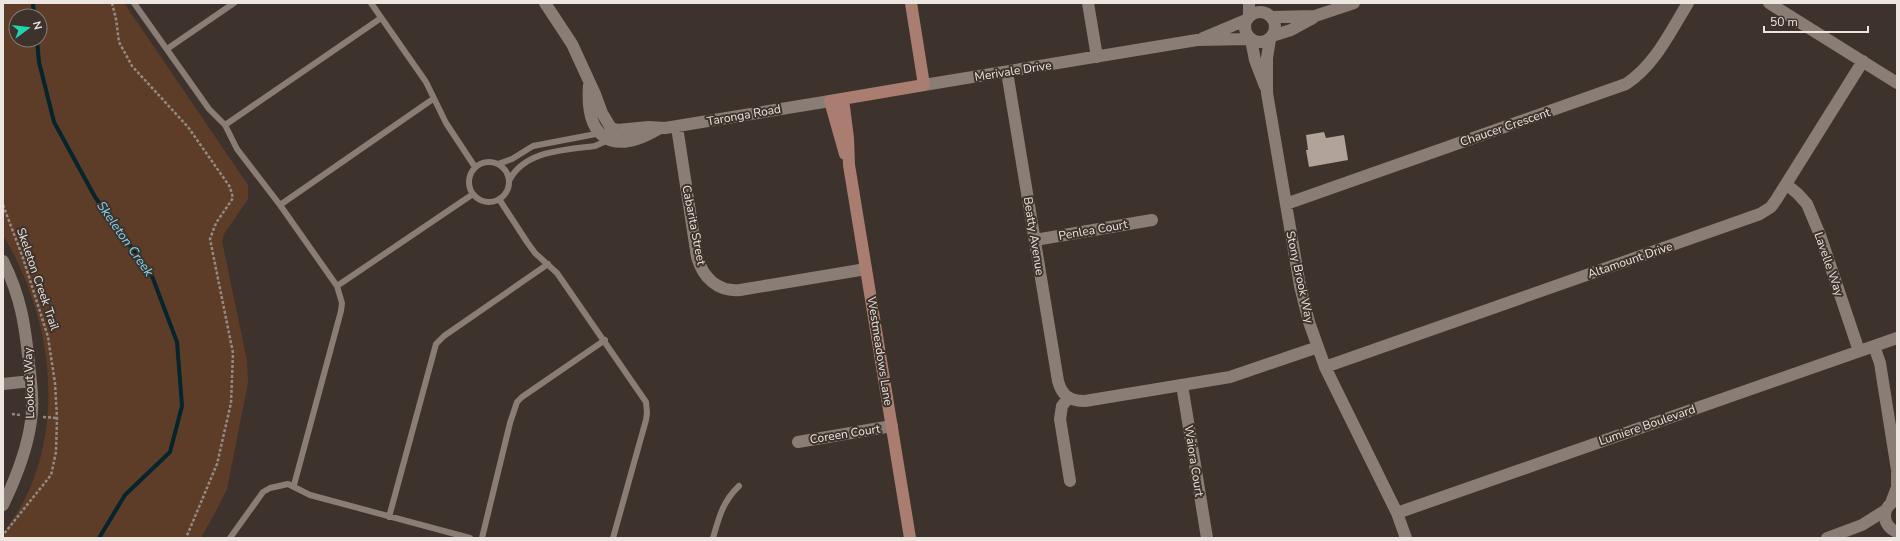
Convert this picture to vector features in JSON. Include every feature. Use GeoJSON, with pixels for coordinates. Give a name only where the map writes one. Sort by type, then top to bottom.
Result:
{"type":"FeatureCollection","features":[{"type":"Feature","properties":{"kind":"street"},"geometry":{"type":"LineString","coordinates":[[545,3],[572,44],[589,84],[595,94],[604,119],[606,134]]}},
{"type":"Feature","properties":{"kind":"street"},"geometry":{"type":"LineString","coordinates":[[911,3],[924,86]]}},
{"type":"Feature","properties":{"kind":"street"},"geometry":{"type":"LineString","coordinates":[[1088,3],[1097,57]]}},
{"type":"Feature","properties":{"kind":"street"},"geometry":{"type":"LineString","coordinates":[[1249,3],[1248,18],[1244,29],[1250,40],[1261,43],[1291,30],[1315,16],[1354,3]]}},
{"type":"Feature","properties":{"kind":"street"},"geometry":{"type":"LineString","coordinates":[[1264,3],[1275,27],[1271,38]]}},
{"type":"Feature","properties":{"kind":"street","name":"Chaucer Crescent"},"geometry":{"type":"LineString","coordinates":[[1286,204],[1626,84],[1645,69],[1688,3]]}},
{"type":"Feature","properties":{"kind":"street"},"geometry":{"type":"LineString","coordinates":[[1769,3],[1897,83]]}},
{"type":"Feature","properties":{"kind":"street"},"geometry":{"type":"LineString","coordinates":[[1248,18],[1259,12],[1270,16],[1315,16]]}},
{"type":"Feature","properties":{"kind":"street","name":"Merivale Drive"},"geometry":{"type":"LineString","coordinates":[[1197,40],[1248,18]]}},
{"type":"Feature","properties":{"kind":"street","name":"Stony Brook Way"},"geometry":{"type":"LineString","coordinates":[[1271,38],[1267,58],[1267,93],[1303,298],[1325,367],[1397,513],[1406,538]]}},
{"type":"Feature","properties":{"kind":"street","name":"Merivale Drive"},"geometry":{"type":"LineString","coordinates":[[830,101],[1197,40],[1250,40]]}},
{"type":"Feature","properties":{"kind":"street","name":"Stony Brook Way"},"geometry":{"type":"LineString","coordinates":[[1250,40],[1255,60],[1267,93]]}},
{"type":"Feature","properties":{"kind":"street","name":"Altamount Drive"},"geometry":{"type":"LineString","coordinates":[[1325,367],[1760,214],[1771,207],[1863,61]]}},
{"type":"Feature","properties":{"kind":"street","name":"Beatty Avenue"},"geometry":{"type":"LineString","coordinates":[[1007,72],[1058,381],[1062,393],[1068,398]]}},
{"type":"Feature","properties":{"kind":"street","name":"Westmeadows Lane"},"geometry":{"type":"LineString","coordinates":[[843,99],[848,138],[849,165],[910,538]]}},
{"type":"Feature","properties":{"kind":"street","name":"Taronga Road"},"geometry":{"type":"LineString","coordinates":[[606,134],[617,130],[649,127],[658,129],[830,101]]}},
{"type":"Feature","properties":{"kind":"street","name":"Westmeadows Lane"},"geometry":{"type":"LineString","coordinates":[[830,101],[849,165]]}},
{"type":"Feature","properties":{"kind":"street","name":"Cabarita Street"},"geometry":{"type":"LineString","coordinates":[[677,126],[697,258],[703,272],[716,285],[727,289],[740,290],[866,269]]}},
{"type":"Feature","properties":{"kind":"street","name":"Lavelle Way"},"geometry":{"type":"LineString","coordinates":[[1786,184],[1807,204],[1820,235],[1859,351]]}},
{"type":"Feature","properties":{"kind":"street","name":"Penlea Court"},"geometry":{"type":"LineString","coordinates":[[1035,240],[1152,220]]}},
{"type":"Feature","properties":{"kind":"street","name":"Lookout Way"},"geometry":{"type":"LineString","coordinates":[[3,261],[15,288],[24,321],[31,381],[31,420],[28,438],[21,464],[3,505]]}},
{"type":"Feature","properties":{"kind":"street","name":"Lumiere Boulevard"},"geometry":{"type":"LineString","coordinates":[[1397,513],[1897,338]]}},
{"type":"Feature","properties":{"kind":"street"},"geometry":{"type":"LineString","coordinates":[[1874,346],[1880,363],[1897,471],[1896,486],[1885,519],[1895,531]]}},
{"type":"Feature","properties":{"kind":"street"},"geometry":{"type":"LineString","coordinates":[[1070,481],[1060,419],[1062,406],[1068,398],[1085,401],[1230,377],[1318,347]]}},
{"type":"Feature","properties":{"kind":"street"},"geometry":{"type":"LineString","coordinates":[[3,384],[31,381]]}},
{"type":"Feature","properties":{"kind":"street","name":"Waiora Court"},"geometry":{"type":"LineString","coordinates":[[1182,385],[1207,538]]}},
{"type":"Feature","properties":{"kind":"street","name":"Coreen Court"},"geometry":{"type":"LineString","coordinates":[[798,442],[892,426]]}},
{"type":"Feature","properties":{"kind":"street"},"geometry":{"type":"LineString","coordinates":[[1827,538],[1862,525],[1891,504]]}},
{"type":"Feature","properties":{"kind":"street"},"geometry":{"type":"LineString","coordinates":[[1862,525],[1880,524],[1895,531]]}},
{"type":"Feature","properties":{"kind":"lane"},"geometry":{"type":"LineString","coordinates":[[134,3],[209,109],[225,125],[237,149],[280,205],[337,286],[342,303],[341,311],[294,485]]}},
{"type":"Feature","properties":{"kind":"lane"},"geometry":{"type":"LineString","coordinates":[[167,49],[234,3]]}},
{"type":"Feature","properties":{"kind":"lane"},"geometry":{"type":"LineString","coordinates":[[371,3],[426,82],[446,123],[475,167]]}},
{"type":"Feature","properties":{"kind":"lane"},"geometry":{"type":"LineString","coordinates":[[225,125],[381,18]]}},
{"type":"Feature","properties":{"kind":"lane"},"geometry":{"type":"LineString","coordinates":[[280,205],[433,99]]}},
{"type":"Feature","properties":{"kind":"lane","name":"Taronga Road"},"geometry":{"type":"LineString","coordinates":[[498,164],[512,159],[533,146],[606,134]]}},
{"type":"Feature","properties":{"kind":"lane","name":"Taronga Road"},"geometry":{"type":"LineString","coordinates":[[509,181],[512,174],[539,155],[595,146],[606,134]]}},
{"type":"Feature","properties":{"kind":"lane"},"geometry":{"type":"LineString","coordinates":[[486,162],[498,164],[507,173],[509,181],[506,192],[499,199],[485,201],[473,194],[469,180],[475,167],[486,162]]}},
{"type":"Feature","properties":{"kind":"lane"},"geometry":{"type":"LineString","coordinates":[[337,286],[473,194]]}},
{"type":"Feature","properties":{"kind":"lane"},"geometry":{"type":"LineString","coordinates":[[499,199],[535,253],[557,273],[646,402],[648,413],[614,538]]}},
{"type":"Feature","properties":{"kind":"lane"},"geometry":{"type":"LineString","coordinates":[[389,518],[436,344],[444,336],[548,264]]}},
{"type":"Feature","properties":{"kind":"lane"},"geometry":{"type":"LineString","coordinates":[[482,538],[510,423],[517,402],[604,340]]}},
{"type":"Feature","properties":{"kind":"lane"},"geometry":{"type":"LineString","coordinates":[[230,538],[263,492],[283,484],[294,485],[310,495],[389,518],[470,538]]}},
{"type":"Feature","properties":{"kind":"lane"},"geometry":{"type":"LineString","coordinates":[[713,538],[720,511],[726,500],[739,486]]}},
{"type":"Feature","properties":{"kind":"path"},"geometry":{"type":"LineString","coordinates":[[112,3],[119,42],[132,66],[188,126],[230,187],[233,198],[216,223],[210,239],[233,353],[231,403],[217,464],[186,538]]}},
{"type":"Feature","properties":{"kind":"path","name":"Skeleton Creek Trail"},"geometry":{"type":"LineString","coordinates":[[3,205],[26,265],[48,337],[56,383],[57,418],[56,452],[51,475],[3,535]]}},
{"type":"Feature","properties":{"kind":"shaded area"},"geometry":{"type":"Polygon","coordinates":[[[3,3],[124,3],[248,185],[248,199],[224,234],[222,241],[247,361],[248,383],[227,489],[201,538],[3,538],[3,534],[28,493],[34,478],[43,448],[47,417],[48,386],[46,354],[30,292],[18,263],[3,235],[3,3]]]}},
{"type":"Feature","properties":{"kind":"building"},"geometry":{"type":"Polygon","coordinates":[[[1324,132],[1326,138],[1344,135],[1348,160],[1309,167],[1306,150],[1308,150],[1306,135],[1324,132]]]}},
{"type":"Feature","properties":{"kind":"waterway","name":"Skeleton Creek"},"geometry":{"type":"LineString","coordinates":[[33,3],[33,8]]}},
{"type":"Feature","properties":{"kind":"waterway","name":"Skeleton Creek"},"geometry":{"type":"LineString","coordinates":[[38,48],[39,62],[54,122],[95,197],[152,276],[177,342],[182,406],[170,452],[125,495],[99,538]]}}]}
